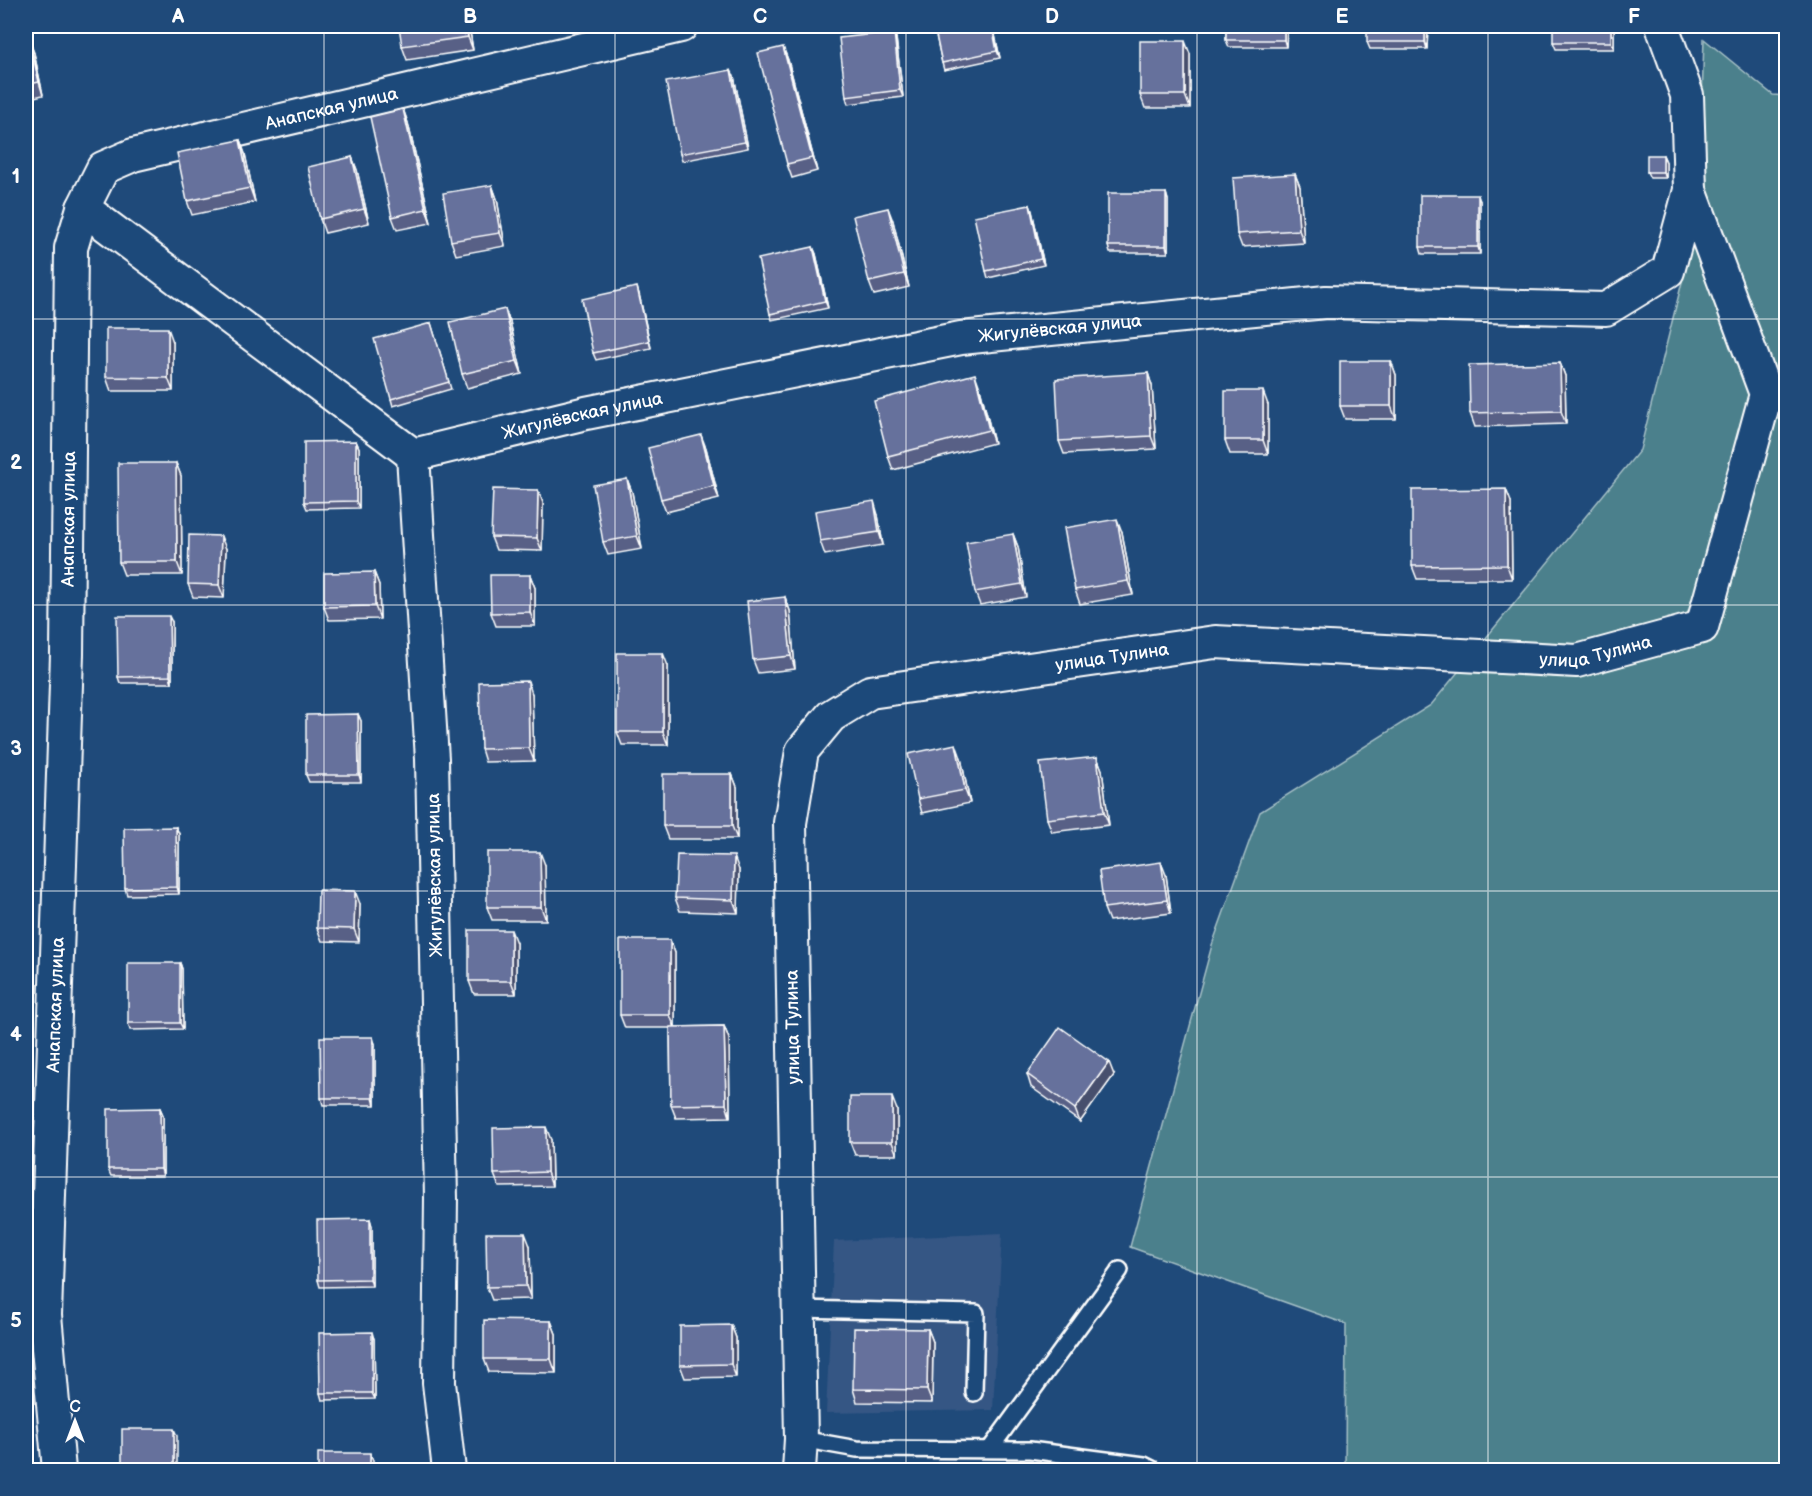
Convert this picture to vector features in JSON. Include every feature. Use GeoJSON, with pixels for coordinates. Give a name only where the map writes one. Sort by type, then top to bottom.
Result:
{"type":"FeatureCollection","features":[{"type":"Feature","properties":{"kind":"street","name":"Анапская улица"},"geometry":{"type":"LineString","coordinates":[[59,1470],[45,1315],[68,654],[71,248],[83,208],[103,168],[133,155],[681,26]]}},
{"type":"Feature","properties":{"kind":"street"},"geometry":{"type":"LineString","coordinates":[[1662,26],[1687,95],[1690,190]]}},
{"type":"Feature","properties":{"kind":"street","name":"Жигулёвская улица"},"geometry":{"type":"LineString","coordinates":[[449,1470],[438,1383],[441,1198],[432,759],[413,455],[586,413],[961,338],[1326,302],[1606,309],[1668,271],[1690,190]]}},
{"type":"Feature","properties":{"kind":"street","name":"улица Тулина"},"geometry":{"type":"LineString","coordinates":[[800,1470],[790,823],[802,751],[831,716],[870,692],[1215,642],[1577,661],[1702,627],[1766,394],[1690,190]]}},
{"type":"Feature","properties":{"kind":"street"},"geometry":{"type":"LineString","coordinates":[[83,208],[413,455]]}},
{"type":"Feature","properties":{"kind":"lane"},"geometry":{"type":"LineString","coordinates":[[990,1449],[1120,1270]]}},
{"type":"Feature","properties":{"kind":"lane"},"geometry":{"type":"LineString","coordinates":[[798,1309],[975,1313],[974,1393]]}},
{"type":"Feature","properties":{"kind":"lane"},"geometry":{"type":"LineString","coordinates":[[801,1439],[857,1449],[1030,1450],[1144,1465],[1154,1470]]}},
{"type":"Feature","properties":{"kind":"shaded area"},"geometry":{"type":"Polygon","coordinates":[[[1002,1233],[993,1410],[826,1413],[834,1241],[1002,1233]]]}},
{"type":"Feature","properties":{"kind":"green space"},"geometry":{"type":"Polygon","coordinates":[[[1704,39],[1773,95],[1786,96],[1786,1470],[1345,1470],[1346,1324],[1130,1247],[1212,945],[1260,812],[1431,705],[1640,450],[1682,282],[1700,163],[1704,39]]]}},
{"type":"Feature","properties":{"kind":"building"},"geometry":{"type":"Polygon","coordinates":[[[399,26],[466,26],[468,37],[402,46],[399,26]]]}},
{"type":"Feature","properties":{"kind":"building"},"geometry":{"type":"Polygon","coordinates":[[[934,26],[992,26],[997,51],[942,63],[934,26]]]}},
{"type":"Feature","properties":{"kind":"building"},"geometry":{"type":"Polygon","coordinates":[[[1226,26],[1284,26],[1284,40],[1226,40],[1226,26]]]}},
{"type":"Feature","properties":{"kind":"building"},"geometry":{"type":"Polygon","coordinates":[[[1367,26],[1425,26],[1425,42],[1367,42],[1367,26]]]}},
{"type":"Feature","properties":{"kind":"building"},"geometry":{"type":"Polygon","coordinates":[[[1553,26],[1611,26],[1611,42],[1553,42],[1553,26]]]}},
{"type":"Feature","properties":{"kind":"building"},"geometry":{"type":"Polygon","coordinates":[[[894,32],[900,90],[846,97],[839,38],[894,32]]]}},
{"type":"Feature","properties":{"kind":"building"},"geometry":{"type":"Polygon","coordinates":[[[29,40],[39,82],[26,85],[26,41],[29,40]]]}},
{"type":"Feature","properties":{"kind":"building"},"geometry":{"type":"Polygon","coordinates":[[[1140,41],[1185,41],[1185,95],[1140,95],[1140,41]]]}},
{"type":"Feature","properties":{"kind":"building"},"geometry":{"type":"Polygon","coordinates":[[[783,47],[812,158],[787,164],[758,53],[783,47]]]}},
{"type":"Feature","properties":{"kind":"building"},"geometry":{"type":"Polygon","coordinates":[[[731,70],[745,142],[680,154],[666,82],[731,70]]]}},
{"type":"Feature","properties":{"kind":"building"},"geometry":{"type":"Polygon","coordinates":[[[403,109],[426,209],[392,217],[370,117],[403,109]]]}},
{"type":"Feature","properties":{"kind":"building"},"geometry":{"type":"Polygon","coordinates":[[[240,140],[250,188],[187,201],[177,153],[240,140]]]}},
{"type":"Feature","properties":{"kind":"building"},"geometry":{"type":"Polygon","coordinates":[[[1647,155],[1663,155],[1663,172],[1647,172],[1647,155]]]}},
{"type":"Feature","properties":{"kind":"building"},"geometry":{"type":"Polygon","coordinates":[[[352,157],[364,209],[320,219],[308,167],[352,157]]]}},
{"type":"Feature","properties":{"kind":"building"},"geometry":{"type":"Polygon","coordinates":[[[1295,174],[1299,230],[1237,234],[1233,178],[1295,174]]]}},
{"type":"Feature","properties":{"kind":"building"},"geometry":{"type":"Polygon","coordinates":[[[492,185],[500,233],[451,241],[443,193],[492,185]]]}},
{"type":"Feature","properties":{"kind":"building"},"geometry":{"type":"Polygon","coordinates":[[[1108,193],[1166,193],[1166,246],[1108,246],[1108,193]]]}},
{"type":"Feature","properties":{"kind":"building"},"geometry":{"type":"Polygon","coordinates":[[[1420,195],[1478,195],[1478,247],[1420,247],[1420,195]]]}},
{"type":"Feature","properties":{"kind":"building"},"geometry":{"type":"Polygon","coordinates":[[[1030,205],[1041,259],[986,271],[974,216],[1030,205]]]}},
{"type":"Feature","properties":{"kind":"building"},"geometry":{"type":"Polygon","coordinates":[[[888,208],[904,274],[869,282],[853,216],[888,208]]]}},
{"type":"Feature","properties":{"kind":"building"},"geometry":{"type":"Polygon","coordinates":[[[813,247],[825,301],[770,314],[758,259],[813,247]]]}},
{"type":"Feature","properties":{"kind":"building"},"geometry":{"type":"Polygon","coordinates":[[[637,287],[649,341],[593,353],[582,299],[637,287]]]}},
{"type":"Feature","properties":{"kind":"building"},"geometry":{"type":"Polygon","coordinates":[[[505,309],[517,361],[462,374],[450,322],[505,309]]]}},
{"type":"Feature","properties":{"kind":"building"},"geometry":{"type":"Polygon","coordinates":[[[431,323],[449,382],[391,399],[374,339],[431,323]]]}},
{"type":"Feature","properties":{"kind":"building"},"geometry":{"type":"Polygon","coordinates":[[[106,328],[168,328],[168,378],[106,377],[106,328]]]}},
{"type":"Feature","properties":{"kind":"building"},"geometry":{"type":"Polygon","coordinates":[[[1340,361],[1391,361],[1391,406],[1340,406],[1340,361]]]}},
{"type":"Feature","properties":{"kind":"building"},"geometry":{"type":"Polygon","coordinates":[[[1560,363],[1561,411],[1470,413],[1469,365],[1560,363]]]}},
{"type":"Feature","properties":{"kind":"building"},"geometry":{"type":"Polygon","coordinates":[[[1148,373],[1151,436],[1059,441],[1056,379],[1148,373]]]}},
{"type":"Feature","properties":{"kind":"building"},"geometry":{"type":"Polygon","coordinates":[[[975,374],[989,430],[888,456],[874,401],[975,374]]]}},
{"type":"Feature","properties":{"kind":"building"},"geometry":{"type":"Polygon","coordinates":[[[1225,391],[1263,391],[1263,440],[1225,440],[1225,391]]]}},
{"type":"Feature","properties":{"kind":"building"},"geometry":{"type":"Polygon","coordinates":[[[701,435],[714,486],[661,499],[648,448],[701,435]]]}},
{"type":"Feature","properties":{"kind":"building"},"geometry":{"type":"Polygon","coordinates":[[[356,441],[356,501],[304,502],[304,442],[356,441]]]}},
{"type":"Feature","properties":{"kind":"building"},"geometry":{"type":"Polygon","coordinates":[[[118,463],[176,463],[177,562],[119,562],[118,463]]]}},
{"type":"Feature","properties":{"kind":"building"},"geometry":{"type":"Polygon","coordinates":[[[627,479],[637,536],[603,542],[593,485],[627,479]]]}},
{"type":"Feature","properties":{"kind":"building"},"geometry":{"type":"Polygon","coordinates":[[[493,489],[538,490],[537,538],[491,537],[493,489]]]}},
{"type":"Feature","properties":{"kind":"building"},"geometry":{"type":"Polygon","coordinates":[[[1506,489],[1507,565],[1412,566],[1412,490],[1506,489]]]}},
{"type":"Feature","properties":{"kind":"building"},"geometry":{"type":"Polygon","coordinates":[[[874,501],[879,532],[820,541],[815,511],[874,501]]]}},
{"type":"Feature","properties":{"kind":"building"},"geometry":{"type":"Polygon","coordinates":[[[1117,519],[1128,581],[1075,590],[1064,528],[1117,519]]]}},
{"type":"Feature","properties":{"kind":"building"},"geometry":{"type":"Polygon","coordinates":[[[1013,534],[1022,584],[975,592],[966,542],[1013,534]]]}},
{"type":"Feature","properties":{"kind":"building"},"geometry":{"type":"Polygon","coordinates":[[[189,535],[221,536],[219,585],[188,584],[189,535]]]}},
{"type":"Feature","properties":{"kind":"building"},"geometry":{"type":"Polygon","coordinates":[[[374,572],[375,606],[324,607],[324,573],[374,572]]]}},
{"type":"Feature","properties":{"kind":"building"},"geometry":{"type":"Polygon","coordinates":[[[490,575],[530,575],[530,612],[491,613],[490,575]]]}},
{"type":"Feature","properties":{"kind":"building"},"geometry":{"type":"Polygon","coordinates":[[[785,597],[791,656],[753,660],[747,601],[785,597]]]}},
{"type":"Feature","properties":{"kind":"building"},"geometry":{"type":"Polygon","coordinates":[[[117,616],[169,616],[170,676],[118,677],[117,616]]]}},
{"type":"Feature","properties":{"kind":"building"},"geometry":{"type":"Polygon","coordinates":[[[617,653],[663,653],[663,732],[617,732],[617,653]]]}},
{"type":"Feature","properties":{"kind":"building"},"geometry":{"type":"Polygon","coordinates":[[[528,681],[529,748],[481,749],[479,682],[528,681]]]}},
{"type":"Feature","properties":{"kind":"building"},"geometry":{"type":"Polygon","coordinates":[[[358,714],[359,775],[306,775],[306,715],[358,714]]]}},
{"type":"Feature","properties":{"kind":"building"},"geometry":{"type":"Polygon","coordinates":[[[956,744],[965,790],[918,799],[908,754],[956,744]]]}},
{"type":"Feature","properties":{"kind":"building"},"geometry":{"type":"Polygon","coordinates":[[[1097,757],[1104,812],[1047,819],[1040,763],[1097,757]]]}},
{"type":"Feature","properties":{"kind":"building"},"geometry":{"type":"Polygon","coordinates":[[[663,774],[732,774],[732,826],[663,826],[663,774]]]}},
{"type":"Feature","properties":{"kind":"building"},"geometry":{"type":"Polygon","coordinates":[[[176,827],[177,887],[125,888],[124,828],[176,827]]]}},
{"type":"Feature","properties":{"kind":"building"},"geometry":{"type":"Polygon","coordinates":[[[487,852],[540,852],[541,907],[487,907],[487,852]]]}},
{"type":"Feature","properties":{"kind":"building"},"geometry":{"type":"Polygon","coordinates":[[[677,855],[734,856],[733,900],[675,898],[677,855]]]}},
{"type":"Feature","properties":{"kind":"building"},"geometry":{"type":"Polygon","coordinates":[[[1161,862],[1167,900],[1104,908],[1099,871],[1161,862]]]}},
{"type":"Feature","properties":{"kind":"building"},"geometry":{"type":"Polygon","coordinates":[[[318,890],[355,891],[354,929],[317,928],[318,890]]]}},
{"type":"Feature","properties":{"kind":"building"},"geometry":{"type":"Polygon","coordinates":[[[469,930],[511,930],[511,981],[469,981],[469,930]]]}},
{"type":"Feature","properties":{"kind":"building"},"geometry":{"type":"Polygon","coordinates":[[[620,940],[670,940],[670,1015],[620,1015],[620,940]]]}},
{"type":"Feature","properties":{"kind":"building"},"geometry":{"type":"Polygon","coordinates":[[[128,963],[180,963],[180,1023],[128,1023],[128,963]]]}},
{"type":"Feature","properties":{"kind":"building"},"geometry":{"type":"Polygon","coordinates":[[[724,1026],[726,1104],[671,1105],[670,1027],[724,1026]]]}},
{"type":"Feature","properties":{"kind":"building"},"geometry":{"type":"Polygon","coordinates":[[[1060,1027],[1109,1062],[1075,1109],[1027,1074],[1060,1027]]]}},
{"type":"Feature","properties":{"kind":"building"},"geometry":{"type":"Polygon","coordinates":[[[320,1037],[373,1037],[373,1098],[321,1098],[320,1037]]]}},
{"type":"Feature","properties":{"kind":"building"},"geometry":{"type":"Polygon","coordinates":[[[850,1097],[892,1097],[892,1142],[850,1142],[850,1097]]]}},
{"type":"Feature","properties":{"kind":"building"},"geometry":{"type":"Polygon","coordinates":[[[160,1108],[161,1169],[108,1169],[108,1109],[160,1108]]]}},
{"type":"Feature","properties":{"kind":"building"},"geometry":{"type":"Polygon","coordinates":[[[546,1127],[547,1172],[494,1174],[493,1128],[546,1127]]]}},
{"type":"Feature","properties":{"kind":"building"},"geometry":{"type":"Polygon","coordinates":[[[370,1219],[370,1279],[318,1280],[317,1220],[370,1219]]]}},
{"type":"Feature","properties":{"kind":"building"},"geometry":{"type":"Polygon","coordinates":[[[486,1233],[525,1233],[526,1286],[487,1287],[486,1233]]]}},
{"type":"Feature","properties":{"kind":"building"},"geometry":{"type":"Polygon","coordinates":[[[484,1320],[551,1321],[551,1359],[484,1359],[484,1320]]]}},
{"type":"Feature","properties":{"kind":"building"},"geometry":{"type":"Polygon","coordinates":[[[731,1325],[731,1364],[680,1365],[680,1326],[731,1325]]]}},
{"type":"Feature","properties":{"kind":"building"},"geometry":{"type":"Polygon","coordinates":[[[854,1328],[928,1329],[927,1390],[853,1389],[854,1328]]]}},
{"type":"Feature","properties":{"kind":"building"},"geometry":{"type":"Polygon","coordinates":[[[372,1332],[372,1393],[320,1393],[319,1333],[372,1332]]]}},
{"type":"Feature","properties":{"kind":"building"},"geometry":{"type":"Polygon","coordinates":[[[122,1429],[174,1429],[174,1470],[122,1470],[122,1429]]]}},
{"type":"Feature","properties":{"kind":"building"},"geometry":{"type":"Polygon","coordinates":[[[318,1453],[370,1453],[370,1470],[318,1470],[318,1453]]]}}]}
